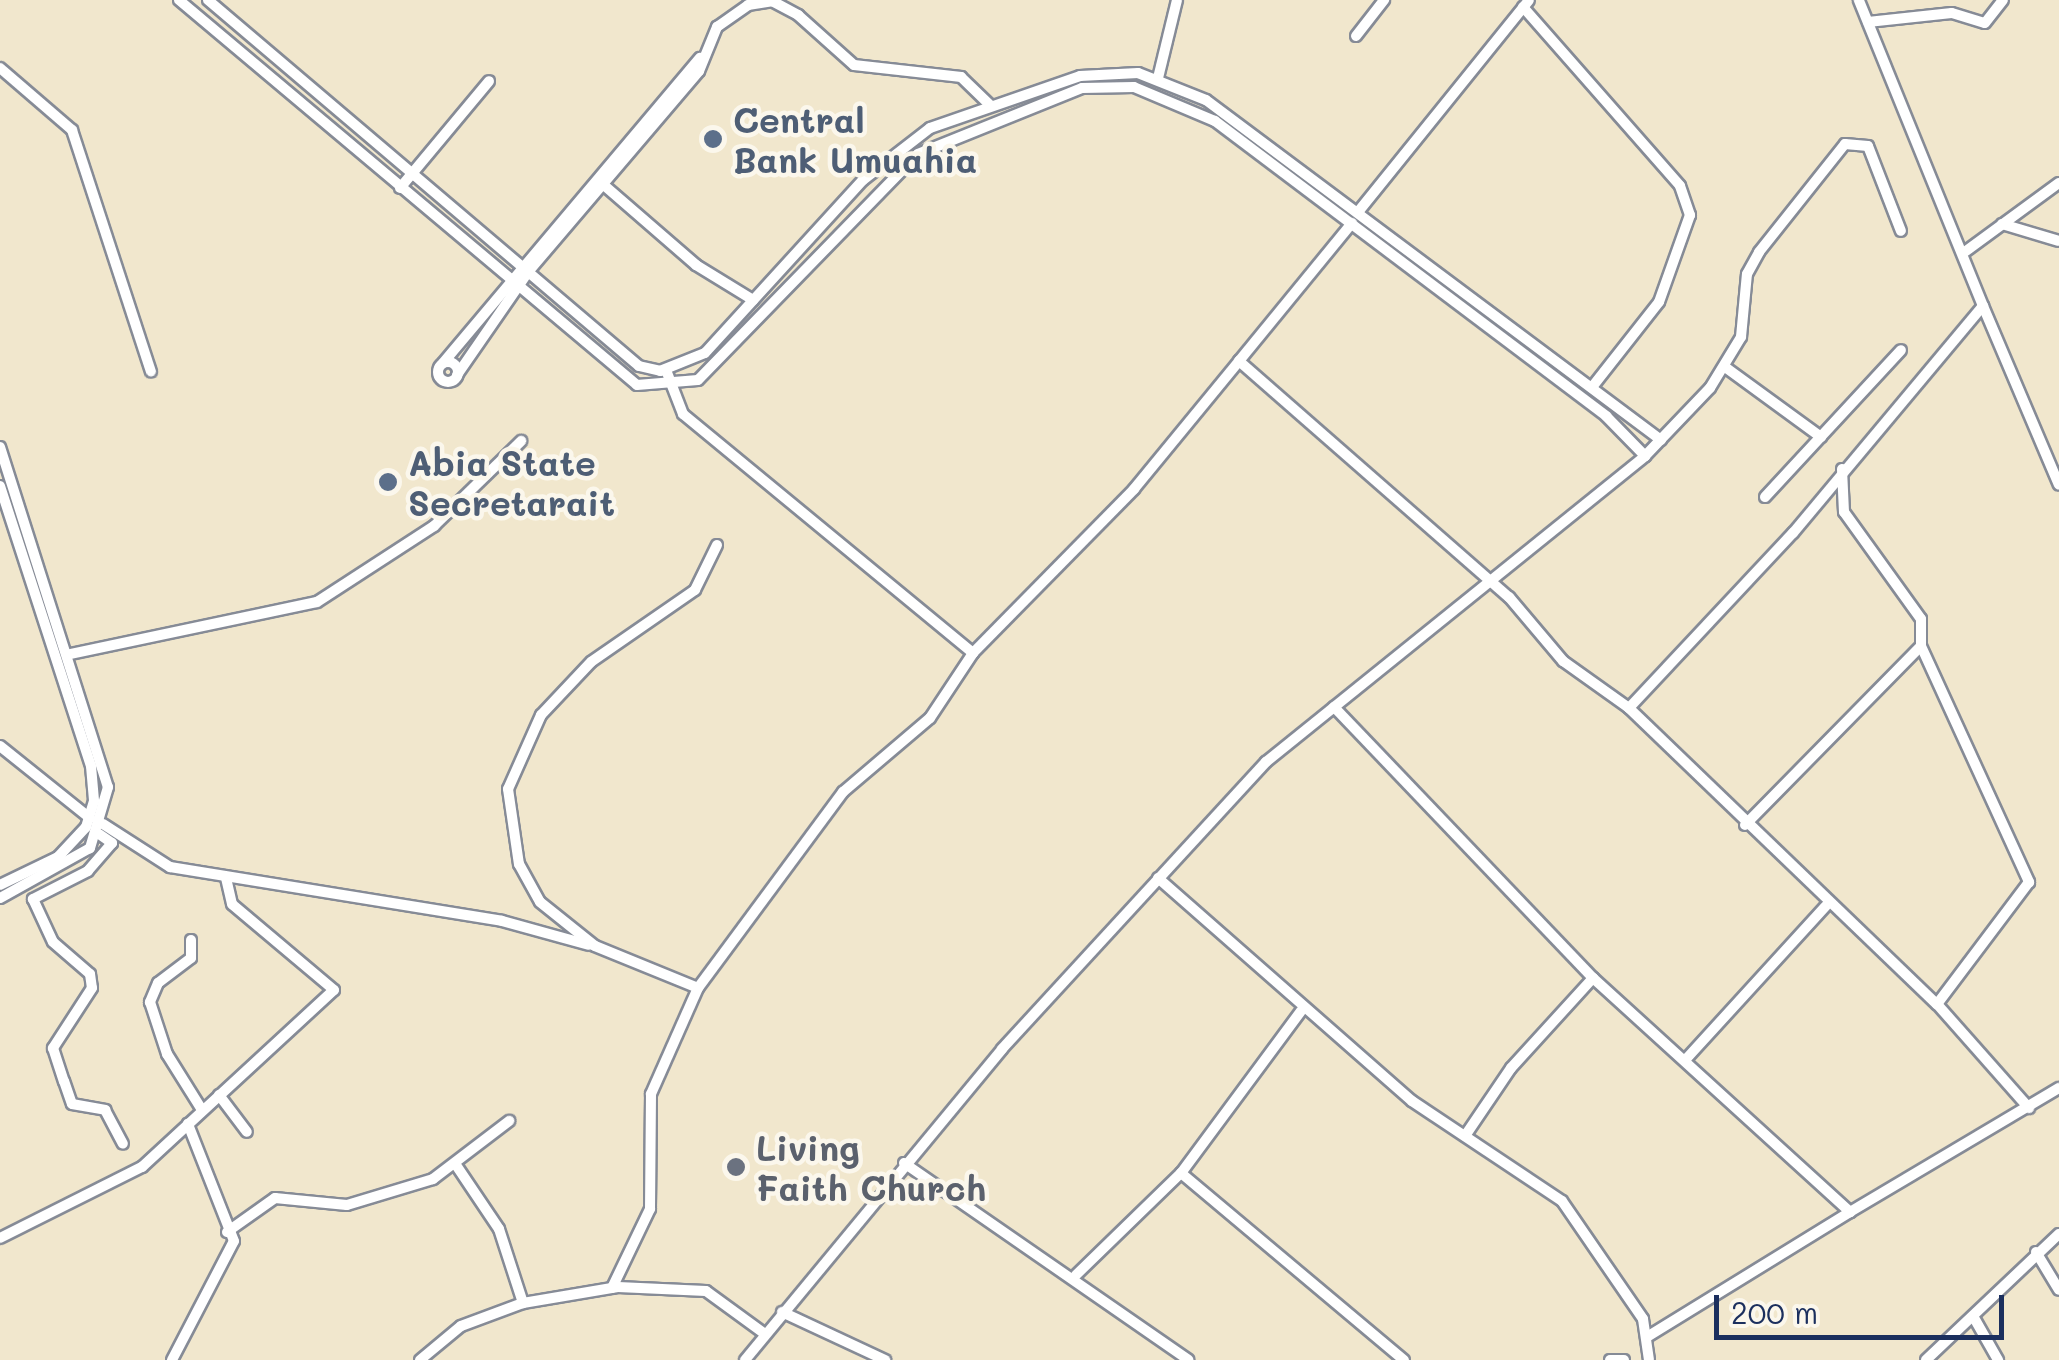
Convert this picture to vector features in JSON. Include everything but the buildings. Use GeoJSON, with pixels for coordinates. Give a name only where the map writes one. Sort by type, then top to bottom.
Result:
{"type":"FeatureCollection","features":[{"type":"Feature","properties":{"kind":"street"},"geometry":{"type":"LineString","coordinates":[[179,0],[618,374],[668,388],[713,366],[891,175],[982,123],[1082,88],[1134,87],[1194,109],[1265,158],[1500,336],[1645,456]]}},
{"type":"Feature","properties":{"kind":"street"},"geometry":{"type":"LineString","coordinates":[[208,0],[639,366],[666,370],[705,353],[900,147],[989,104],[1108,71],[1158,78],[1273,148],[1662,440]]}},
{"type":"Feature","properties":{"kind":"street"},"geometry":{"type":"LineString","coordinates":[[1158,78],[1177,0]]}},
{"type":"Feature","properties":{"kind":"street"},"geometry":{"type":"LineString","coordinates":[[1356,36],[1384,0]]}},
{"type":"Feature","properties":{"kind":"street"},"geometry":{"type":"LineString","coordinates":[[1859,0],[1966,251],[1984,306],[2059,485]]}},
{"type":"Feature","properties":{"kind":"street"},"geometry":{"type":"LineString","coordinates":[[1868,22],[1958,13],[1984,23],[2003,0]]}},
{"type":"Feature","properties":{"kind":"street"},"geometry":{"type":"LineString","coordinates":[[516,288],[444,363],[441,379],[457,375],[516,288],[523,268],[700,58],[717,27],[771,1],[854,65],[962,77],[989,104]]}},
{"type":"Feature","properties":{"kind":"street"},"geometry":{"type":"LineString","coordinates":[[1358,212],[1526,4],[1680,186],[1690,214],[1659,302],[1592,388]]}},
{"type":"Feature","properties":{"kind":"street"},"geometry":{"type":"LineString","coordinates":[[0,68],[72,130],[151,371]]}},
{"type":"Feature","properties":{"kind":"street"},"geometry":{"type":"LineString","coordinates":[[400,188],[489,81]]}},
{"type":"Feature","properties":{"kind":"street"},"geometry":{"type":"LineString","coordinates":[[744,1360],[904,1163],[1266,762],[1662,440],[1725,367],[1758,252],[1845,144],[1868,146],[1901,231]]}},
{"type":"Feature","properties":{"kind":"street"},"geometry":{"type":"LineString","coordinates":[[1265,158],[1273,148]]}},
{"type":"Feature","properties":{"kind":"street"},"geometry":{"type":"LineString","coordinates":[[598,180],[696,265],[753,300]]}},
{"type":"Feature","properties":{"kind":"street"},"geometry":{"type":"LineString","coordinates":[[1966,251],[2059,183]]}},
{"type":"Feature","properties":{"kind":"street"},"geometry":{"type":"LineString","coordinates":[[612,1288],[650,1208],[651,1094],[698,988],[843,792],[930,718],[973,653],[1134,489],[1352,224]]}},
{"type":"Feature","properties":{"kind":"street"},"geometry":{"type":"LineString","coordinates":[[2002,224],[2059,241]]}},
{"type":"Feature","properties":{"kind":"street"},"geometry":{"type":"LineString","coordinates":[[1629,708],[1984,306]]}},
{"type":"Feature","properties":{"kind":"street"},"geometry":{"type":"LineString","coordinates":[[1500,336],[1508,325]]}},
{"type":"Feature","properties":{"kind":"street"},"geometry":{"type":"LineString","coordinates":[[1765,497],[1901,350]]}},
{"type":"Feature","properties":{"kind":"street"},"geometry":{"type":"LineString","coordinates":[[1239,362],[1488,579],[1563,661],[1629,708],[1826,906],[1936,1004],[2029,1108]]}},
{"type":"Feature","properties":{"kind":"street"},"geometry":{"type":"LineString","coordinates":[[1725,367],[1822,437]]}},
{"type":"Feature","properties":{"kind":"street"},"geometry":{"type":"LineString","coordinates":[[666,370],[668,388],[684,414],[973,653]]}},
{"type":"Feature","properties":{"kind":"street"},"geometry":{"type":"LineString","coordinates":[[70,654],[317,602],[434,526],[521,442]]}},
{"type":"Feature","properties":{"kind":"street"},"geometry":{"type":"LineString","coordinates":[[0,447],[104,762],[101,829],[67,868],[0,898]]}},
{"type":"Feature","properties":{"kind":"street"},"geometry":{"type":"LineString","coordinates":[[1842,468],[1844,512],[1921,619],[1922,646],[2029,882],[1936,1004]]}},
{"type":"Feature","properties":{"kind":"street"},"geometry":{"type":"LineString","coordinates":[[0,486],[90,766],[90,818],[58,857],[0,884]]}},
{"type":"Feature","properties":{"kind":"street"},"geometry":{"type":"LineString","coordinates":[[595,946],[540,902],[518,864],[508,789],[541,715],[592,662],[695,590],[717,545]]}},
{"type":"Feature","properties":{"kind":"street"},"geometry":{"type":"LineString","coordinates":[[1745,825],[1922,646]]}},
{"type":"Feature","properties":{"kind":"street"},"geometry":{"type":"LineString","coordinates":[[1334,708],[1594,978],[1687,1058],[1850,1212]]}},
{"type":"Feature","properties":{"kind":"street"},"geometry":{"type":"LineString","coordinates":[[0,746],[90,818]]}},
{"type":"Feature","properties":{"kind":"street"},"geometry":{"type":"LineString","coordinates":[[101,829],[170,867],[502,921],[595,946],[698,988]]}},
{"type":"Feature","properties":{"kind":"street"},"geometry":{"type":"LineString","coordinates":[[101,829],[112,842],[88,871],[33,899],[53,942],[90,974],[92,988],[53,1048],[72,1104],[105,1110],[123,1144]]}},
{"type":"Feature","properties":{"kind":"street"},"geometry":{"type":"LineString","coordinates":[[0,1238],[142,1167],[334,990],[232,904],[226,877]]}},
{"type":"Feature","properties":{"kind":"street"},"geometry":{"type":"LineString","coordinates":[[1158,878],[1301,1011],[1465,1136],[1562,1202],[1647,1337],[1649,1360]]}},
{"type":"Feature","properties":{"kind":"street"},"geometry":{"type":"LineString","coordinates":[[1687,1058],[1826,906]]}},
{"type":"Feature","properties":{"kind":"street"},"geometry":{"type":"LineString","coordinates":[[191,940],[191,958],[158,984],[150,1002],[166,1054],[202,1110]]}},
{"type":"Feature","properties":{"kind":"street"},"geometry":{"type":"LineString","coordinates":[[1465,1136],[1511,1068],[1594,978]]}},
{"type":"Feature","properties":{"kind":"street"},"geometry":{"type":"LineString","coordinates":[[1076,1275],[1181,1173],[1301,1011]]}},
{"type":"Feature","properties":{"kind":"street"},"geometry":{"type":"LineString","coordinates":[[1647,1337],[2059,1088]]}},
{"type":"Feature","properties":{"kind":"street"},"geometry":{"type":"LineString","coordinates":[[219,1095],[247,1132]]}},
{"type":"Feature","properties":{"kind":"street"},"geometry":{"type":"LineString","coordinates":[[227,1232],[275,1198],[347,1205],[456,1164],[509,1121]]}},
{"type":"Feature","properties":{"kind":"street"},"geometry":{"type":"LineString","coordinates":[[172,1360],[233,1248],[188,1124]]}},
{"type":"Feature","properties":{"kind":"street"},"geometry":{"type":"LineString","coordinates":[[904,1163],[1076,1275],[1189,1360]]}},
{"type":"Feature","properties":{"kind":"street"},"geometry":{"type":"LineString","coordinates":[[456,1164],[498,1229],[523,1303]]}},
{"type":"Feature","properties":{"kind":"street"},"geometry":{"type":"LineString","coordinates":[[1181,1173],[1404,1360]]}},
{"type":"Feature","properties":{"kind":"street"},"geometry":{"type":"LineString","coordinates":[[1929,1359],[2059,1234]]}},
{"type":"Feature","properties":{"kind":"street"},"geometry":{"type":"LineString","coordinates":[[2036,1252],[2059,1290]]}},
{"type":"Feature","properties":{"kind":"street"},"geometry":{"type":"LineString","coordinates":[[420,1360],[461,1326],[523,1303],[612,1288],[706,1290],[765,1334]]}},
{"type":"Feature","properties":{"kind":"street"},"geometry":{"type":"LineString","coordinates":[[782,1312],[886,1360]]}},
{"type":"Feature","properties":{"kind":"street"},"geometry":{"type":"LineString","coordinates":[[1972,1316],[1998,1360]]}},
{"type":"Feature","properties":{"kind":"street"},"geometry":{"type":"LineString","coordinates":[[1610,1360],[1624,1360]]}},
{"type":"Feature","properties":{"kind":"place","name":"Central Bank Umuahia"},"geometry":{"type":"Point","coordinates":[713,139]}},
{"type":"Feature","properties":{"kind":"place","name":"Abia State Secretarait"},"geometry":{"type":"Point","coordinates":[388,482]}},
{"type":"Feature","properties":{"kind":"place","name":"Living Faith Church"},"geometry":{"type":"Point","coordinates":[736,1167]}}]}
